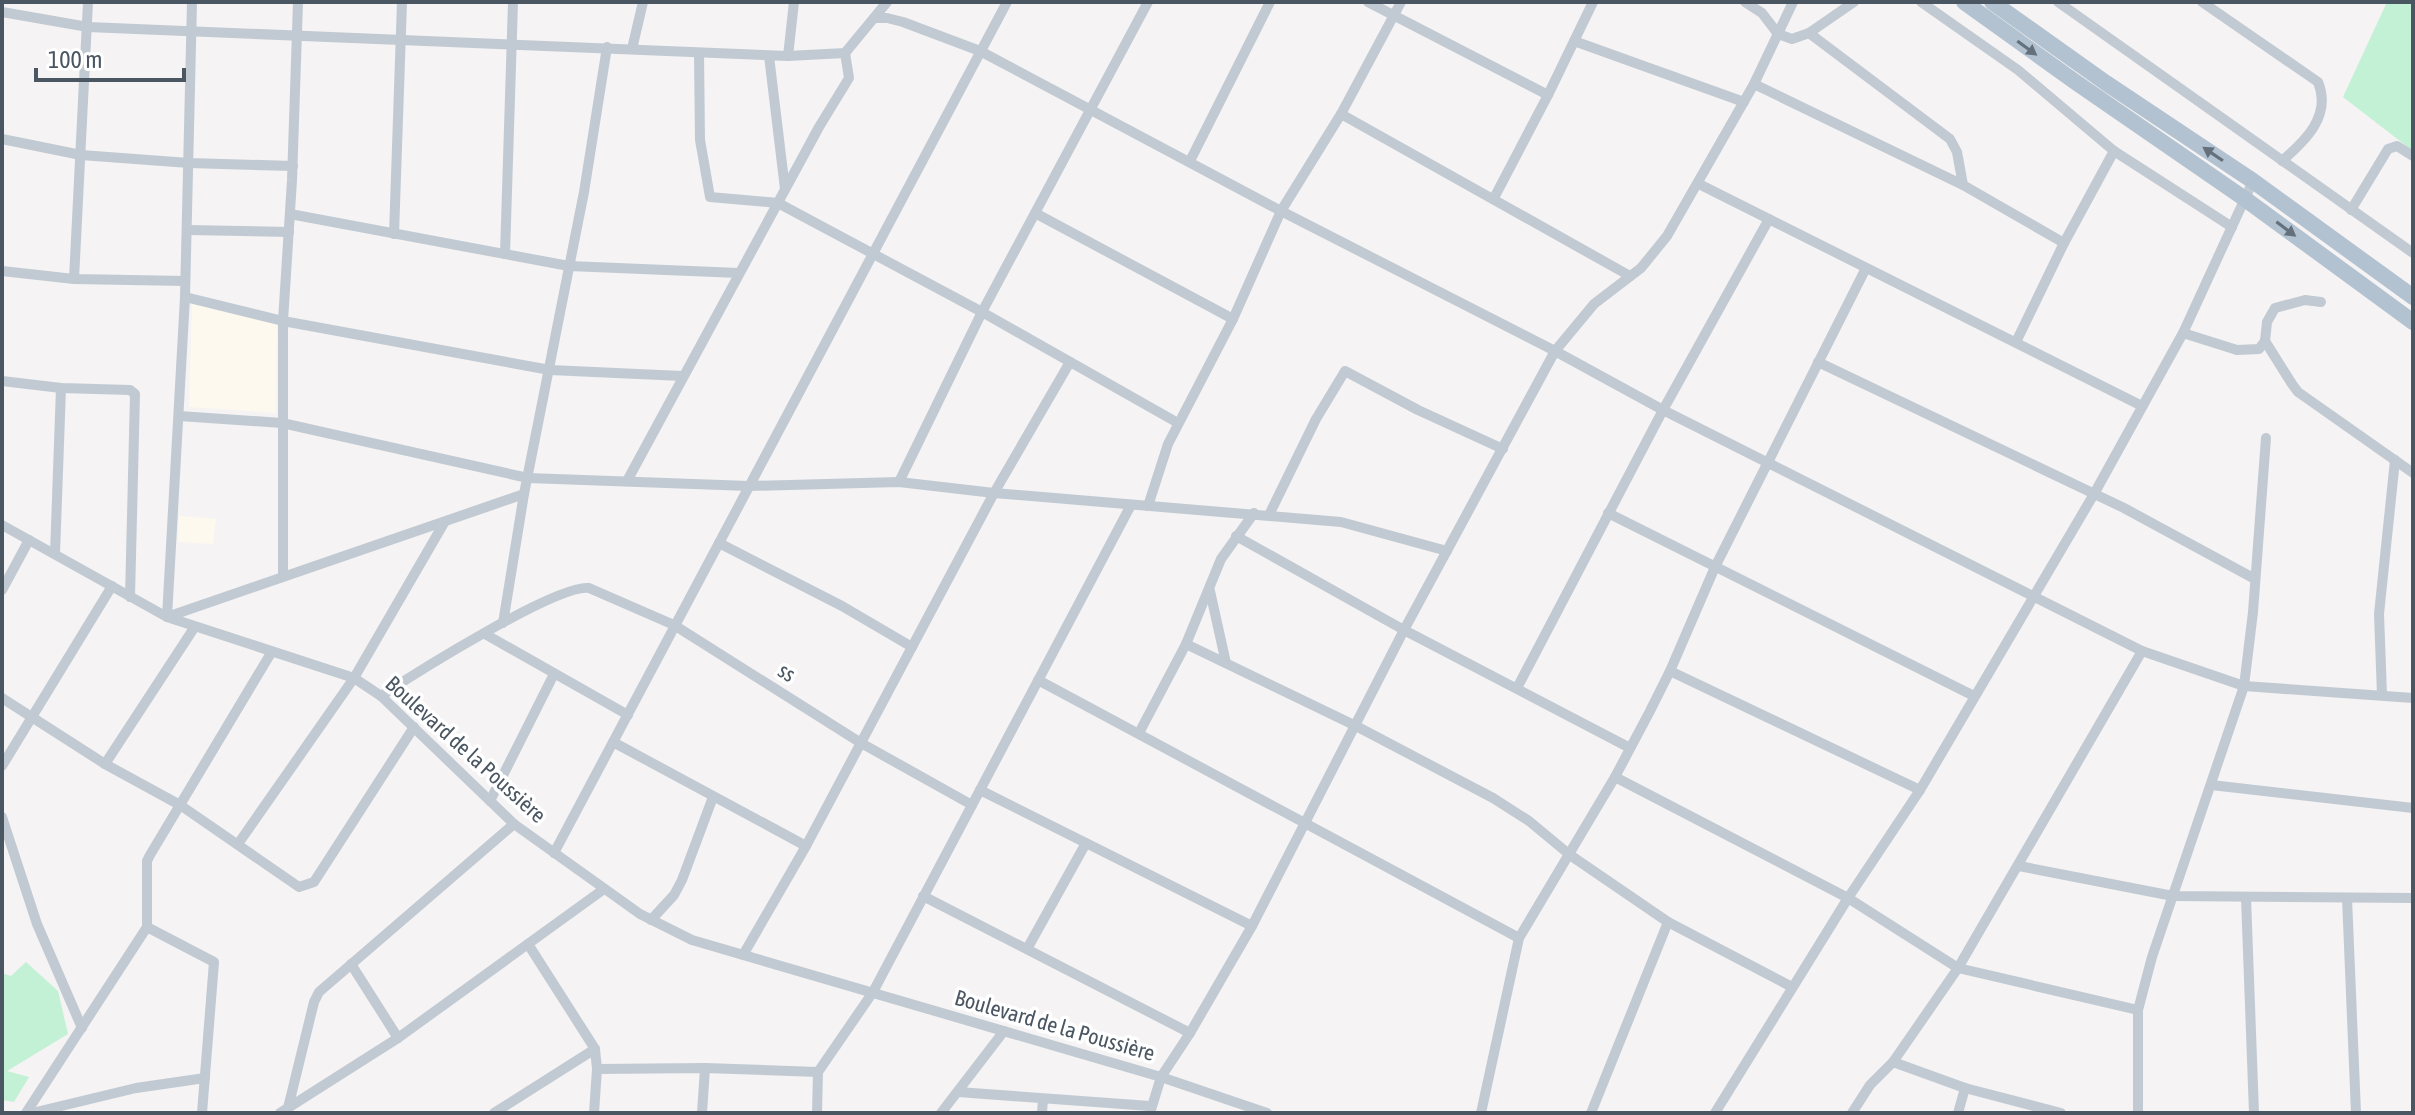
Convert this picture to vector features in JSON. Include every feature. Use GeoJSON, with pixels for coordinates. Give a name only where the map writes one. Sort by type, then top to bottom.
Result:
{"type":"FeatureCollection","features":[{"type":"Feature","properties":{"kind":"main road"},"geometry":{"type":"LineString","coordinates":[[1964,2],[2245,199],[2413,322]]}},
{"type":"Feature","properties":{"kind":"main road"},"geometry":{"type":"LineString","coordinates":[[1992,2],[2253,181],[2413,297]]}},
{"type":"Feature","properties":{"kind":"street"},"geometry":{"type":"LineString","coordinates":[[74,279],[88,2]]}},
{"type":"Feature","properties":{"kind":"street"},"geometry":{"type":"LineString","coordinates":[[192,2],[185,297],[167,617],[524,494]]}},
{"type":"Feature","properties":{"kind":"street"},"geometry":{"type":"LineString","coordinates":[[283,576],[283,321],[293,166],[298,2]]}},
{"type":"Feature","properties":{"kind":"street"},"geometry":{"type":"LineString","coordinates":[[394,234],[402,2]]}},
{"type":"Feature","properties":{"kind":"street"},"geometry":{"type":"LineString","coordinates":[[505,254],[513,2]]}},
{"type":"Feature","properties":{"kind":"street"},"geometry":{"type":"LineString","coordinates":[[632,49],[643,2]]}},
{"type":"Feature","properties":{"kind":"street"},"geometry":{"type":"LineString","coordinates":[[788,56],[794,2]]}},
{"type":"Feature","properties":{"kind":"street"},"geometry":{"type":"LineString","coordinates":[[2,12],[88,27],[788,56],[845,53],[887,2]]}},
{"type":"Feature","properties":{"kind":"street"},"geometry":{"type":"LineString","coordinates":[[554,853],[1007,2]]}},
{"type":"Feature","properties":{"kind":"street"},"geometry":{"type":"LineString","coordinates":[[899,482],[982,312],[1148,2]]}},
{"type":"Feature","properties":{"kind":"street"},"geometry":{"type":"LineString","coordinates":[[1190,161],[1270,2]]}},
{"type":"Feature","properties":{"kind":"street"},"geometry":{"type":"LineString","coordinates":[[1368,2],[1548,95]]}},
{"type":"Feature","properties":{"kind":"street"},"geometry":{"type":"LineString","coordinates":[[1148,506],[1168,444],[1233,319],[1281,211],[1341,114],[1401,2]]}},
{"type":"Feature","properties":{"kind":"street"},"geometry":{"type":"LineString","coordinates":[[1494,198],[1593,2]]}},
{"type":"Feature","properties":{"kind":"street"},"geometry":{"type":"LineString","coordinates":[[1745,2],[1762,13],[1778,34],[1792,39],[1809,33],[1854,2]]}},
{"type":"Feature","properties":{"kind":"street"},"geometry":{"type":"LineString","coordinates":[[958,1092],[1150,1109],[1161,1077],[1252,926],[1404,630],[1555,351],[1594,304],[1654,254],[1699,184],[1754,84],[1793,2]]}},
{"type":"Feature","properties":{"kind":"street"},"geometry":{"type":"LineString","coordinates":[[1921,2],[2018,70],[2114,151],[2232,227]]}},
{"type":"Feature","properties":{"kind":"street"},"geometry":{"type":"LineString","coordinates":[[2058,2],[2413,253]]}},
{"type":"Feature","properties":{"kind":"street"},"geometry":{"type":"LineString","coordinates":[[2202,2],[2318,82],[2322,100],[2317,123],[2282,161]]}},
{"type":"Feature","properties":{"kind":"street"},"geometry":{"type":"LineString","coordinates":[[875,18],[903,22],[980,51],[1663,410],[2142,651],[2244,686],[2413,698]]}},
{"type":"Feature","properties":{"kind":"street"},"geometry":{"type":"LineString","coordinates":[[1809,33],[1950,139],[1957,152],[1963,185]]}},
{"type":"Feature","properties":{"kind":"street"},"geometry":{"type":"LineString","coordinates":[[1574,41],[1744,102]]}},
{"type":"Feature","properties":{"kind":"street"},"geometry":{"type":"LineString","coordinates":[[381,696],[503,623],[607,47]]}},
{"type":"Feature","properties":{"kind":"street"},"geometry":{"type":"LineString","coordinates":[[699,53],[700,140],[708,194],[715,198],[778,203],[982,312],[1178,423]]}},
{"type":"Feature","properties":{"kind":"street"},"geometry":{"type":"LineString","coordinates":[[627,481],[785,189],[849,78],[845,53]]}},
{"type":"Feature","properties":{"kind":"street"},"geometry":{"type":"LineString","coordinates":[[769,56],[785,189]]}},
{"type":"Feature","properties":{"kind":"street"},"geometry":{"type":"LineString","coordinates":[[1754,84],[1963,185],[2064,243]]}},
{"type":"Feature","properties":{"kind":"street"},"geometry":{"type":"LineString","coordinates":[[1341,114],[1630,276]]}},
{"type":"Feature","properties":{"kind":"street"},"geometry":{"type":"LineString","coordinates":[[2,139],[81,155],[293,166]]}},
{"type":"Feature","properties":{"kind":"street"},"geometry":{"type":"LineString","coordinates":[[2351,210],[2375,167],[2391,146],[2397,146],[2413,156]]}},
{"type":"Feature","properties":{"kind":"street"},"geometry":{"type":"LineString","coordinates":[[2016,342],[2064,243],[2114,151]]}},
{"type":"Feature","properties":{"kind":"street"},"geometry":{"type":"LineString","coordinates":[[1715,1113],[1848,898],[1920,790],[2094,494],[2183,333],[2253,181]]}},
{"type":"Feature","properties":{"kind":"street"},"geometry":{"type":"LineString","coordinates":[[1699,184],[2142,406]]}},
{"type":"Feature","properties":{"kind":"street"},"geometry":{"type":"LineString","coordinates":[[1035,213],[1233,319]]}},
{"type":"Feature","properties":{"kind":"street"},"geometry":{"type":"LineString","coordinates":[[290,214],[569,266],[739,273]]}},
{"type":"Feature","properties":{"kind":"street"},"geometry":{"type":"LineString","coordinates":[[1517,688],[1663,410],[1769,219]]}},
{"type":"Feature","properties":{"kind":"street"},"geometry":{"type":"LineString","coordinates":[[187,230],[289,232]]}},
{"type":"Feature","properties":{"kind":"street"},"geometry":{"type":"LineString","coordinates":[[1481,1113],[1519,938],[1615,777],[1670,671],[1715,567],[1866,268]]}},
{"type":"Feature","properties":{"kind":"street"},"geometry":{"type":"LineString","coordinates":[[2,271],[74,279],[185,281]]}},
{"type":"Feature","properties":{"kind":"street"},"geometry":{"type":"LineString","coordinates":[[185,297],[283,321],[550,370],[682,376]]}},
{"type":"Feature","properties":{"kind":"street"},"geometry":{"type":"LineString","coordinates":[[2183,333],[2237,350],[2259,349],[2265,341],[2267,322],[2275,308],[2305,300],[2321,302]]}},
{"type":"Feature","properties":{"kind":"street"},"geometry":{"type":"LineString","coordinates":[[2265,341],[2298,392],[2413,473]]}},
{"type":"Feature","properties":{"kind":"street"},"geometry":{"type":"LineString","coordinates":[[743,955],[806,846],[994,493],[1070,362]]}},
{"type":"Feature","properties":{"kind":"street"},"geometry":{"type":"LineString","coordinates":[[1818,362],[2094,494],[2255,579]]}},
{"type":"Feature","properties":{"kind":"street"},"geometry":{"type":"LineString","coordinates":[[1269,515],[1316,419],[1345,371],[1418,410],[1503,449]]}},
{"type":"Feature","properties":{"kind":"street"},"geometry":{"type":"LineString","coordinates":[[2,381],[61,388],[130,390],[135,394],[130,597]]}},
{"type":"Feature","properties":{"kind":"street"},"geometry":{"type":"LineString","coordinates":[[55,554],[61,388]]}},
{"type":"Feature","properties":{"kind":"street"},"geometry":{"type":"LineString","coordinates":[[179,416],[282,423],[528,478],[749,486],[899,482],[1358,525],[1447,551]]}},
{"type":"Feature","properties":{"kind":"street"},"geometry":{"type":"LineString","coordinates":[[2138,1113],[2138,1010],[2244,686],[2266,438]]}},
{"type":"Feature","properties":{"kind":"street"},"geometry":{"type":"LineString","coordinates":[[2382,695],[2379,614],[2395,460]]}},
{"type":"Feature","properties":{"kind":"street"},"geometry":{"type":"LineString","coordinates":[[817,1113],[818,1072],[873,992],[1131,505]]}},
{"type":"Feature","properties":{"kind":"street"},"geometry":{"type":"LineString","coordinates":[[1139,733],[1186,644],[1221,559],[1254,513]]}},
{"type":"Feature","properties":{"kind":"street"},"geometry":{"type":"LineString","coordinates":[[1608,513],[1974,696]]}},
{"type":"Feature","properties":{"kind":"street"},"geometry":{"type":"LineString","coordinates":[[238,844],[354,678],[444,523]]}},
{"type":"Feature","properties":{"kind":"street","name":"Boulevard de la Poussière"},"geometry":{"type":"LineString","coordinates":[[2,525],[167,617],[354,678],[381,696],[514,824],[651,920],[692,940],[1161,1077],[1267,1113]]}},
{"type":"Feature","properties":{"kind":"street"},"geometry":{"type":"LineString","coordinates":[[1236,536],[1404,630],[1630,748]]}},
{"type":"Feature","properties":{"kind":"street"},"geometry":{"type":"LineString","coordinates":[[2,590],[29,540]]}},
{"type":"Feature","properties":{"kind":"street"},"geometry":{"type":"LineString","coordinates":[[719,543],[842,606],[912,647]]}},
{"type":"Feature","properties":{"kind":"street"},"geometry":{"type":"LineString","coordinates":[[2,766],[112,586]]}},
{"type":"Feature","properties":{"kind":"street","name":"ss"},"geometry":{"type":"LineString","coordinates":[[503,623],[575,588],[589,588],[674,625],[861,743],[972,805]]}},
{"type":"Feature","properties":{"kind":"street"},"geometry":{"type":"LineString","coordinates":[[1209,588],[1226,663]]}},
{"type":"Feature","properties":{"kind":"street"},"geometry":{"type":"LineString","coordinates":[[105,764],[194,628]]}},
{"type":"Feature","properties":{"kind":"street"},"geometry":{"type":"LineString","coordinates":[[485,634],[628,715]]}},
{"type":"Feature","properties":{"kind":"street"},"geometry":{"type":"LineString","coordinates":[[1186,644],[1356,726],[1493,798],[1668,922],[1792,987]]}},
{"type":"Feature","properties":{"kind":"street"},"geometry":{"type":"LineString","coordinates":[[1852,1113],[1870,1085],[1893,1062],[1958,968],[2142,651]]}},
{"type":"Feature","properties":{"kind":"street"},"geometry":{"type":"LineString","coordinates":[[29,1113],[147,927],[147,861],[271,653]]}},
{"type":"Feature","properties":{"kind":"street"},"geometry":{"type":"LineString","coordinates":[[1670,671],[1920,790]]}},
{"type":"Feature","properties":{"kind":"street"},"geometry":{"type":"LineString","coordinates":[[490,801],[554,674]]}},
{"type":"Feature","properties":{"kind":"street"},"geometry":{"type":"LineString","coordinates":[[1038,680],[1519,938]]}},
{"type":"Feature","properties":{"kind":"street"},"geometry":{"type":"LineString","coordinates":[[2,698],[105,764],[180,805],[299,887],[314,882],[414,727]]}},
{"type":"Feature","properties":{"kind":"street"},"geometry":{"type":"LineString","coordinates":[[613,742],[806,846]]}},
{"type":"Feature","properties":{"kind":"street"},"geometry":{"type":"LineString","coordinates":[[1615,777],[1848,898],[1958,968],[2138,1010]]}},
{"type":"Feature","properties":{"kind":"street"},"geometry":{"type":"LineString","coordinates":[[2211,785],[2413,808]]}},
{"type":"Feature","properties":{"kind":"street"},"geometry":{"type":"LineString","coordinates":[[980,790],[1252,926]]}},
{"type":"Feature","properties":{"kind":"street"},"geometry":{"type":"LineString","coordinates":[[651,920],[674,895],[682,880],[713,797]]}},
{"type":"Feature","properties":{"kind":"street"},"geometry":{"type":"LineString","coordinates":[[2,817],[37,924],[82,1028]]}},
{"type":"Feature","properties":{"kind":"street"},"geometry":{"type":"LineString","coordinates":[[284,1111],[315,997],[514,824]]}},
{"type":"Feature","properties":{"kind":"street"},"geometry":{"type":"LineString","coordinates":[[1027,949],[1086,843]]}},
{"type":"Feature","properties":{"kind":"street"},"geometry":{"type":"LineString","coordinates":[[2019,866],[2173,896],[2413,898]]}},
{"type":"Feature","properties":{"kind":"street"},"geometry":{"type":"LineString","coordinates":[[284,1111],[398,1038],[604,889]]}},
{"type":"Feature","properties":{"kind":"street"},"geometry":{"type":"LineString","coordinates":[[923,896],[1190,1033]]}},
{"type":"Feature","properties":{"kind":"street"},"geometry":{"type":"LineString","coordinates":[[2246,898],[2254,1113]]}},
{"type":"Feature","properties":{"kind":"street"},"geometry":{"type":"LineString","coordinates":[[2347,898],[2356,1113]]}},
{"type":"Feature","properties":{"kind":"street"},"geometry":{"type":"LineString","coordinates":[[1591,1113],[1668,922]]}},
{"type":"Feature","properties":{"kind":"street"},"geometry":{"type":"LineString","coordinates":[[147,927],[214,962],[202,1113]]}},
{"type":"Feature","properties":{"kind":"street"},"geometry":{"type":"LineString","coordinates":[[528,944],[595,1049],[594,1113]]}},
{"type":"Feature","properties":{"kind":"street"},"geometry":{"type":"LineString","coordinates":[[351,964],[398,1038]]}},
{"type":"Feature","properties":{"kind":"street"},"geometry":{"type":"LineString","coordinates":[[941,1113],[1004,1031]]}},
{"type":"Feature","properties":{"kind":"street"},"geometry":{"type":"LineString","coordinates":[[494,1113],[595,1049]]}},
{"type":"Feature","properties":{"kind":"street"},"geometry":{"type":"LineString","coordinates":[[1893,1062],[1965,1088],[2061,1113]]}},
{"type":"Feature","properties":{"kind":"street"},"geometry":{"type":"LineString","coordinates":[[597,1069],[705,1068],[818,1072]]}},
{"type":"Feature","properties":{"kind":"street"},"geometry":{"type":"LineString","coordinates":[[702,1113],[705,1068]]}},
{"type":"Feature","properties":{"kind":"street"},"geometry":{"type":"LineString","coordinates":[[29,1113],[136,1088],[205,1078]]}},
{"type":"Feature","properties":{"kind":"street"},"geometry":{"type":"LineString","coordinates":[[1958,1113],[1965,1088]]}},
{"type":"Feature","properties":{"kind":"street"},"geometry":{"type":"LineString","coordinates":[[1042,1113],[1043,1099]]}},
{"type":"Feature","properties":{"kind":"shaded area"},"geometry":{"type":"Polygon","coordinates":[[[192,303],[277,322],[276,413],[189,407],[192,303]]]}},
{"type":"Feature","properties":{"kind":"shaded area"},"geometry":{"type":"Polygon","coordinates":[[[179,516],[216,519],[213,544],[178,542],[179,516]]]}},
{"type":"Feature","properties":{"kind":"green space"},"geometry":{"type":"Polygon","coordinates":[[[2387,2],[2413,2],[2413,151],[2343,97],[2387,2]]]}},
{"type":"Feature","properties":{"kind":"green space"},"geometry":{"type":"Polygon","coordinates":[[[26,962],[58,991],[68,1034],[7,1071],[29,1077],[14,1102],[2,1100],[2,973],[11,976],[26,962]]]}}]}
